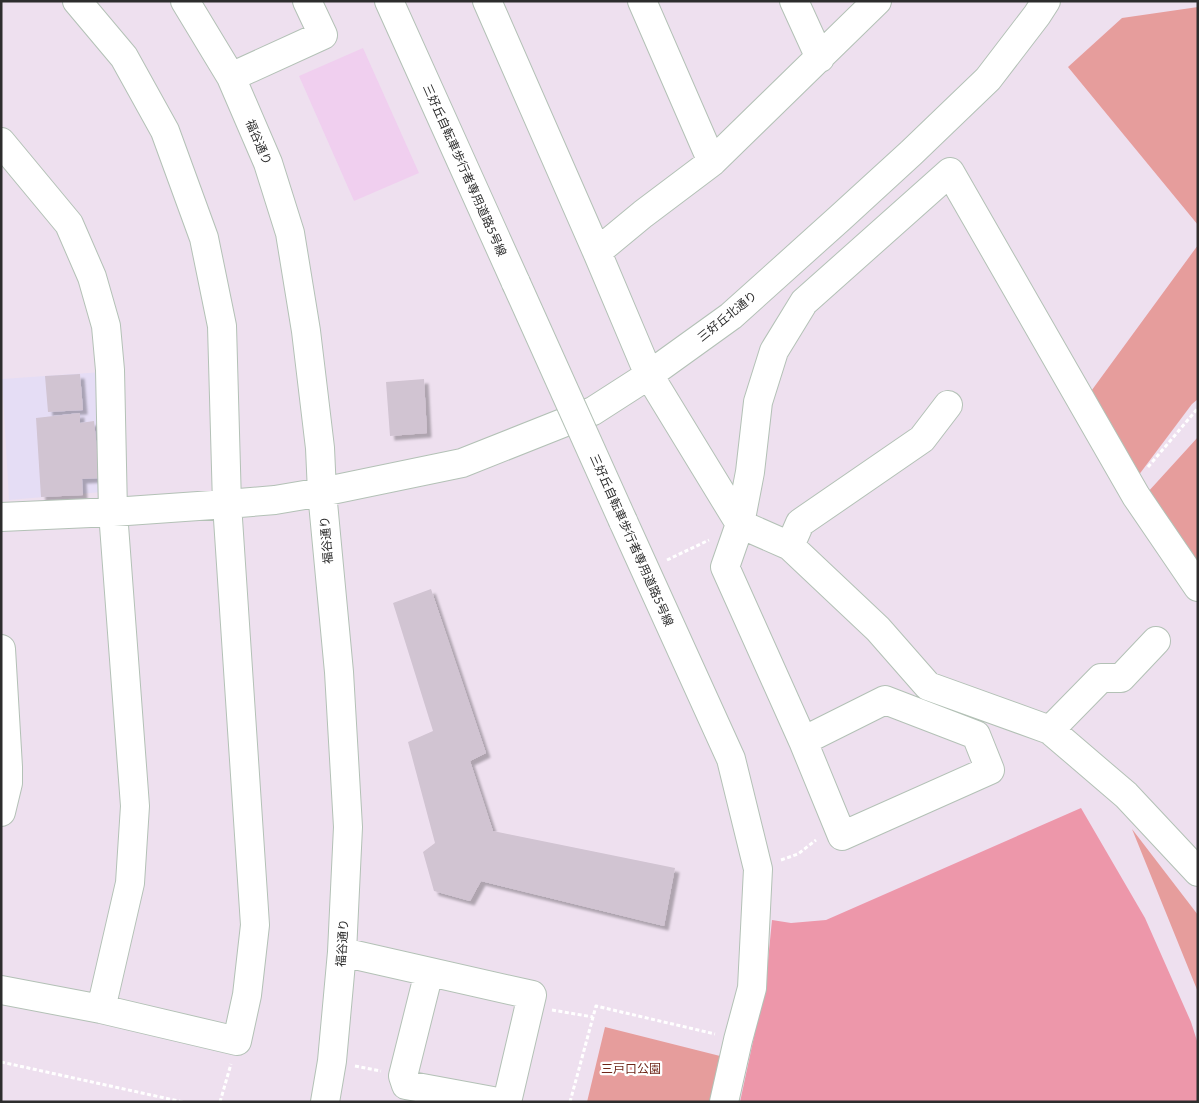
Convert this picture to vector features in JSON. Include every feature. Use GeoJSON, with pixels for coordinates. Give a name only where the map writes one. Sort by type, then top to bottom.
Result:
{"type":"FeatureCollection","features":[{"type":"Feature","properties":{"kind":"street"},"geometry":{"type":"LineString","coordinates":[[1,990],[101,1009],[237,1041],[247,995],[255,925],[227,504],[222,326],[204,238],[165,131],[124,57],[77,1]]}},
{"type":"Feature","properties":{"kind":"street","name":"福谷通り"},"geometry":{"type":"LineString","coordinates":[[186,1],[231,77],[268,163],[290,233],[306,331],[320,448],[322,492],[339,672],[348,827],[342,952],[332,1060],[325,1102]]}},
{"type":"Feature","properties":{"kind":"street"},"geometry":{"type":"LineString","coordinates":[[231,77],[323,35],[307,1]]}},
{"type":"Feature","properties":{"kind":"street","name":"三好丘自転車歩行者専用道路5号線"},"geometry":{"type":"LineString","coordinates":[[389,1],[731,759],[758,869],[752,988],[724,1102]]}},
{"type":"Feature","properties":{"kind":"street"},"geometry":{"type":"LineString","coordinates":[[487,1],[650,375],[740,524],[790,546],[878,629],[928,686],[1050,730],[1126,795],[1198,872]]}},
{"type":"Feature","properties":{"kind":"street"},"geometry":{"type":"LineString","coordinates":[[642,1],[712,162]]}},
{"type":"Feature","properties":{"kind":"street"},"geometry":{"type":"LineString","coordinates":[[794,1],[820,58]]}},
{"type":"Feature","properties":{"kind":"street"},"geometry":{"type":"LineString","coordinates":[[597,252],[643,214],[712,162],[877,1]]}},
{"type":"Feature","properties":{"kind":"street","name":"三好丘北通り"},"geometry":{"type":"LineString","coordinates":[[1,517],[227,504],[275,500],[322,492],[462,463],[593,411],[650,375],[731,316],[840,218],[988,79],[1046,1]]}},
{"type":"Feature","properties":{"kind":"street"},"geometry":{"type":"LineString","coordinates":[[4,152],[69,224],[92,277],[106,326],[110,370],[113,512],[135,806],[130,883],[101,1009]]}},
{"type":"Feature","properties":{"kind":"street"},"geometry":{"type":"LineString","coordinates":[[802,741],[885,700],[976,734],[990,770],[842,836],[724,566],[740,524],[750,472],[758,402],[774,350],[804,302],[950,172],[1136,496],[1198,587]]}},
{"type":"Feature","properties":{"kind":"street"},"geometry":{"type":"LineString","coordinates":[[790,546],[800,524],[922,439],[948,406]]}},
{"type":"Feature","properties":{"kind":"street"},"geometry":{"type":"LineString","coordinates":[[1050,730],[1101,678],[1120,678],[1124,657],[1156,641]]}},
{"type":"Feature","properties":{"kind":"street"},"geometry":{"type":"LineString","coordinates":[[1,649],[8,767],[8,783],[1,810]]}},
{"type":"Feature","properties":{"kind":"street"},"geometry":{"type":"LineString","coordinates":[[342,952],[532,995],[507,1102]]}},
{"type":"Feature","properties":{"kind":"street"},"geometry":{"type":"LineString","coordinates":[[429,972],[403,1076],[406,1085],[498,1102]]}},
{"type":"Feature","properties":{"kind":"path"},"geometry":{"type":"LineString","coordinates":[[1136,496],[1146,470],[1198,408]]}},
{"type":"Feature","properties":{"kind":"path"},"geometry":{"type":"LineString","coordinates":[[758,869],[798,854],[810,844],[838,827]]}},
{"type":"Feature","properties":{"kind":"path"},"geometry":{"type":"LineString","coordinates":[[530,1006],[593,1018]]}},
{"type":"Feature","properties":{"kind":"path"},"geometry":{"type":"LineString","coordinates":[[570,1102],[596,1006],[738,1040]]}},
{"type":"Feature","properties":{"kind":"path"},"geometry":{"type":"LineString","coordinates":[[220,1102],[237,1041]]}},
{"type":"Feature","properties":{"kind":"path"},"geometry":{"type":"LineString","coordinates":[[332,1060],[403,1076]]}},
{"type":"Feature","properties":{"kind":"path"},"geometry":{"type":"LineString","coordinates":[[1,1062],[183,1102]]}},
{"type":"Feature","properties":{"kind":"shaded area"},"geometry":{"type":"Polygon","coordinates":[[[363,48],[419,173],[354,201],[299,76],[363,48]]]}},
{"type":"Feature","properties":{"kind":"shaded area"},"geometry":{"type":"Polygon","coordinates":[[[103,372],[114,491],[9,500],[2,379],[103,372]]]}},
{"type":"Feature","properties":{"kind":"shaded area"},"geometry":{"type":"Polygon","coordinates":[[[1081,808],[1145,918],[1191,1022],[1198,1044],[1198,1102],[740,1102],[766,981],[772,920],[791,923],[826,920],[1081,808]]]}},
{"type":"Feature","properties":{"kind":"green space"},"geometry":{"type":"Polygon","coordinates":[[[1198,7],[1198,225],[1068,67],[1122,18],[1198,7]]]}},
{"type":"Feature","properties":{"kind":"green space"},"geometry":{"type":"Polygon","coordinates":[[[1198,245],[1198,399],[1192,404],[1138,476],[1089,394],[1198,245]]]}},
{"type":"Feature","properties":{"kind":"green space"},"geometry":{"type":"Polygon","coordinates":[[[1198,437],[1198,570],[1147,493],[1198,437]]]}},
{"type":"Feature","properties":{"kind":"green space"},"geometry":{"type":"Polygon","coordinates":[[[1132,829],[1198,915],[1198,992],[1132,829]]]}},
{"type":"Feature","properties":{"kind":"green space","name":"三戸口公園"},"geometry":{"type":"Polygon","coordinates":[[[605,1027],[728,1058],[717,1102],[587,1102],[605,1027]]]}},
{"type":"Feature","properties":{"kind":"building"},"geometry":{"type":"Polygon","coordinates":[[[80,374],[83,410],[48,412],[45,376],[80,374]]]}},
{"type":"Feature","properties":{"kind":"building"},"geometry":{"type":"Polygon","coordinates":[[[424,379],[427,433],[390,436],[386,382],[424,379]]]}},
{"type":"Feature","properties":{"kind":"building"},"geometry":{"type":"Polygon","coordinates":[[[80,413],[80,423],[94,421],[100,478],[82,479],[83,495],[41,497],[36,418],[80,413]]]}},
{"type":"Feature","properties":{"kind":"building"},"geometry":{"type":"Polygon","coordinates":[[[431,589],[486,753],[470,761],[493,831],[675,868],[664,926],[481,881],[470,901],[434,891],[423,852],[435,843],[408,742],[433,731],[393,603],[431,589]]]}}]}
